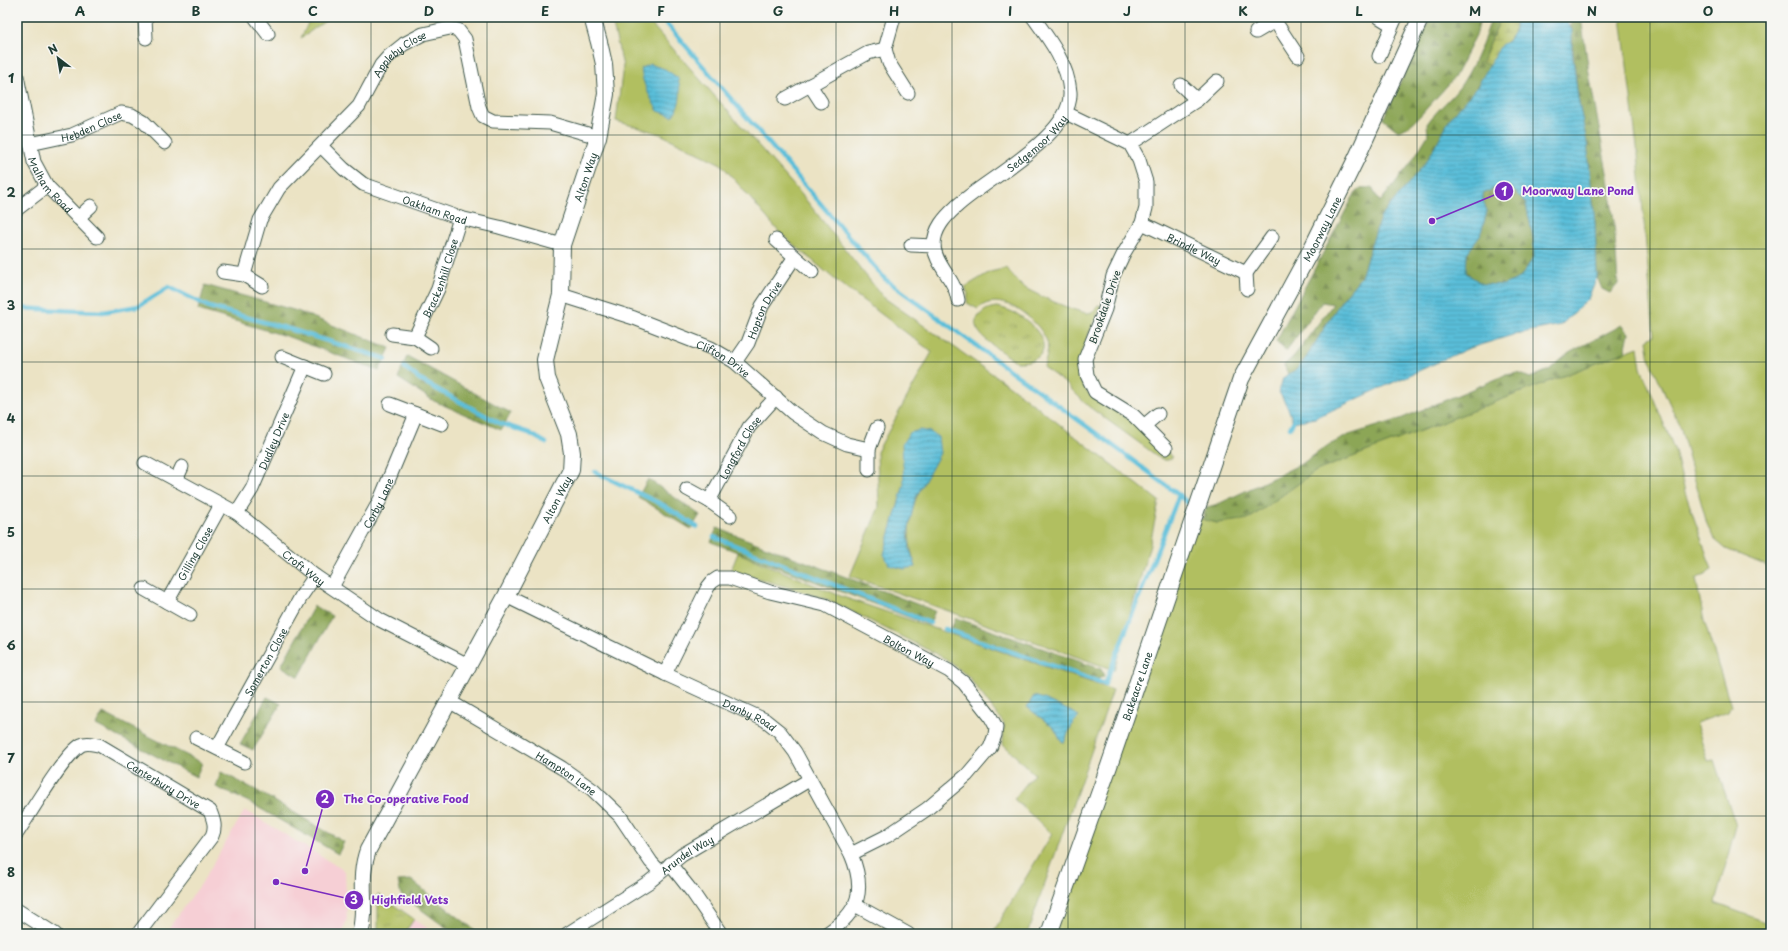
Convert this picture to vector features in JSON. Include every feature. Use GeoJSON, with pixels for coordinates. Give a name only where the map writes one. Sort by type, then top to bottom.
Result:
{"type":"FeatureCollection","features":[{"type":"Feature","properties":{"kind":"street"},"geometry":{"type":"LineString","coordinates":[[145,17],[146,38]]}},
{"type":"Feature","properties":{"kind":"street"},"geometry":{"type":"LineString","coordinates":[[255,17],[268,34]]}},
{"type":"Feature","properties":{"kind":"street","name":"Alton Way"},"geometry":{"type":"LineString","coordinates":[[360,934],[363,922],[362,888],[363,865],[365,857],[506,596],[570,470],[572,453],[569,434],[547,378],[545,360],[561,295],[562,245],[598,137],[606,94],[604,64],[592,17]]}},
{"type":"Feature","properties":{"kind":"street"},"geometry":{"type":"LineString","coordinates":[[894,17],[885,49],[889,63],[908,93]]}},
{"type":"Feature","properties":{"kind":"street","name":"Sedgemoor Way"},"geometry":{"type":"LineString","coordinates":[[934,246],[936,231],[950,212],[963,200],[1031,150],[1054,130],[1066,113],[1070,93],[1066,72],[1052,43],[1033,17]]}},
{"type":"Feature","properties":{"kind":"street"},"geometry":{"type":"LineString","coordinates":[[1379,17],[1394,21],[1379,56]]}},
{"type":"Feature","properties":{"kind":"street","name":"Moorway Lane"},"geometry":{"type":"LineString","coordinates":[[1222,438],[1241,379],[1320,233],[1357,157],[1421,17]]}},
{"type":"Feature","properties":{"kind":"street"},"geometry":{"type":"LineString","coordinates":[[1256,32],[1276,19],[1298,56]]}},
{"type":"Feature","properties":{"kind":"street","name":"Appleby Close"},"geometry":{"type":"LineString","coordinates":[[244,275],[260,220],[280,188],[358,106],[381,65],[389,56],[404,44],[423,34],[450,28],[458,30],[465,39],[479,107],[483,116],[493,121],[550,123],[598,137]]}},
{"type":"Feature","properties":{"kind":"street"},"geometry":{"type":"LineString","coordinates":[[785,98],[868,53],[885,49]]}},
{"type":"Feature","properties":{"kind":"street","name":"Malham Road"},"geometry":{"type":"LineString","coordinates":[[17,76],[21,115],[34,162],[47,186],[97,237]]}},
{"type":"Feature","properties":{"kind":"street"},"geometry":{"type":"LineString","coordinates":[[1066,113],[1130,144],[1197,100],[1217,81]]}},
{"type":"Feature","properties":{"kind":"street"},"geometry":{"type":"LineString","coordinates":[[810,85],[821,102]]}},
{"type":"Feature","properties":{"kind":"street"},"geometry":{"type":"LineString","coordinates":[[1181,85],[1197,100]]}},
{"type":"Feature","properties":{"kind":"street","name":"Hebden Close"},"geometry":{"type":"LineString","coordinates":[[30,144],[72,135],[121,113],[132,115],[144,122],[165,143]]}},
{"type":"Feature","properties":{"kind":"street","name":"Brookdale Drive"},"geometry":{"type":"LineString","coordinates":[[1130,144],[1139,160],[1146,182],[1146,208],[1142,223],[1124,253],[1113,276],[1105,310],[1085,359],[1087,375],[1095,392],[1134,416],[1145,425],[1166,448]]}},
{"type":"Feature","properties":{"kind":"street","name":"Oakham Road"},"geometry":{"type":"LineString","coordinates":[[321,146],[344,169],[363,184],[460,218],[499,227],[562,245]]}},
{"type":"Feature","properties":{"kind":"street"},"geometry":{"type":"LineString","coordinates":[[17,209],[47,186]]}},
{"type":"Feature","properties":{"kind":"street","name":"Malham Road"},"geometry":{"type":"LineString","coordinates":[[78,218],[90,206]]}},
{"type":"Feature","properties":{"kind":"street","name":"Brackenhill Close"},"geometry":{"type":"LineString","coordinates":[[415,337],[438,289],[460,218]]}},
{"type":"Feature","properties":{"kind":"street","name":"Brindle Way"},"geometry":{"type":"LineString","coordinates":[[1142,223],[1246,273]]}},
{"type":"Feature","properties":{"kind":"street"},"geometry":{"type":"LineString","coordinates":[[1247,289],[1246,273],[1272,237]]}},
{"type":"Feature","properties":{"kind":"street"},"geometry":{"type":"LineString","coordinates":[[776,240],[794,258],[812,272]]}},
{"type":"Feature","properties":{"kind":"street"},"geometry":{"type":"LineString","coordinates":[[911,245],[934,246],[938,259],[954,287],[958,300]]}},
{"type":"Feature","properties":{"kind":"street","name":"Hopton Drive"},"geometry":{"type":"LineString","coordinates":[[735,362],[748,343],[762,306],[794,258]]}},
{"type":"Feature","properties":{"kind":"street"},"geometry":{"type":"LineString","coordinates":[[223,272],[244,275],[262,286]]}},
{"type":"Feature","properties":{"kind":"street","name":"Clifton Drive"},"geometry":{"type":"LineString","coordinates":[[561,295],[634,318],[712,348],[735,362],[793,413],[823,433],[847,444],[868,449]]}},
{"type":"Feature","properties":{"kind":"street"},"geometry":{"type":"LineString","coordinates":[[392,334],[415,337],[431,348]]}},
{"type":"Feature","properties":{"kind":"street"},"geometry":{"type":"LineString","coordinates":[[282,358],[324,374]]}},
{"type":"Feature","properties":{"kind":"street","name":"Dudley Drive"},"geometry":{"type":"LineString","coordinates":[[237,513],[252,489],[305,366]]}},
{"type":"Feature","properties":{"kind":"street","name":"Longford Close"},"geometry":{"type":"LineString","coordinates":[[709,501],[749,427],[776,397]]}},
{"type":"Feature","properties":{"kind":"street"},"geometry":{"type":"LineString","coordinates":[[390,404],[442,424]]}},
{"type":"Feature","properties":{"kind":"street","name":"Corby Lane"},"geometry":{"type":"LineString","coordinates":[[332,587],[380,500],[416,414]]}},
{"type":"Feature","properties":{"kind":"street"},"geometry":{"type":"LineString","coordinates":[[1145,425],[1158,414]]}},
{"type":"Feature","properties":{"kind":"street"},"geometry":{"type":"LineString","coordinates":[[869,470],[868,449],[877,428]]}},
{"type":"Feature","properties":{"kind":"street","name":"Bakeacre Lane"},"geometry":{"type":"LineString","coordinates":[[1049,934],[1109,766],[1222,438]]}},
{"type":"Feature","properties":{"kind":"street","name":"Croft Way"},"geometry":{"type":"LineString","coordinates":[[145,464],[237,513],[316,576],[380,620],[468,664]]}},
{"type":"Feature","properties":{"kind":"street"},"geometry":{"type":"LineString","coordinates":[[176,480],[182,467]]}},
{"type":"Feature","properties":{"kind":"street"},"geometry":{"type":"LineString","coordinates":[[687,489],[709,501],[730,516]]}},
{"type":"Feature","properties":{"kind":"street","name":"Gilling Close"},"geometry":{"type":"LineString","coordinates":[[166,602],[221,505]]}},
{"type":"Feature","properties":{"kind":"street","name":"Somerton Close"},"geometry":{"type":"LineString","coordinates":[[217,748],[302,595],[316,576]]}},
{"type":"Feature","properties":{"kind":"street","name":"Bolton Way"},"geometry":{"type":"LineString","coordinates":[[665,674],[708,587],[718,578],[730,578],[770,592],[825,605],[935,662],[964,683],[990,716],[996,727],[995,735],[990,748],[967,775],[927,809],[887,836],[851,854]]}},
{"type":"Feature","properties":{"kind":"street"},"geometry":{"type":"LineString","coordinates":[[144,589],[190,615]]}},
{"type":"Feature","properties":{"kind":"street","name":"Danby Road"},"geometry":{"type":"LineString","coordinates":[[506,596],[665,674],[765,720],[780,732],[795,752],[851,854],[858,870],[859,887],[856,905]]}},
{"type":"Feature","properties":{"kind":"street","name":"Hampton Lane"},"geometry":{"type":"LineString","coordinates":[[449,701],[562,768],[593,790],[620,816],[647,857],[665,868],[693,893],[721,934]]}},
{"type":"Feature","properties":{"kind":"street"},"geometry":{"type":"LineString","coordinates":[[196,738],[244,762]]}},
{"type":"Feature","properties":{"kind":"street","name":"Canterbury Drive"},"geometry":{"type":"LineString","coordinates":[[17,833],[65,761],[80,746],[89,743],[99,745],[210,811],[214,821],[215,830],[212,836],[138,934]]}},
{"type":"Feature","properties":{"kind":"street","name":"Arundel Way"},"geometry":{"type":"LineString","coordinates":[[568,934],[650,882],[682,855],[810,780]]}},
{"type":"Feature","properties":{"kind":"street"},"geometry":{"type":"LineString","coordinates":[[826,934],[846,917],[856,905],[908,934]]}},
{"type":"Feature","properties":{"kind":"street"},"geometry":{"type":"LineString","coordinates":[[17,910],[55,934]]}},
{"type":"Feature","properties":{"kind":"shaded area"},"geometry":{"type":"Polygon","coordinates":[[[245,810],[345,871],[347,919],[342,934],[164,934],[201,884],[245,810]]]}},
{"type":"Feature","properties":{"kind":"shaded area"},"geometry":{"type":"Polygon","coordinates":[[[414,919],[436,934],[404,934],[414,919]]]}},
{"type":"Feature","properties":{"kind":"green space"},"geometry":{"type":"Polygon","coordinates":[[[311,17],[331,17],[301,38],[311,17]]]}},
{"type":"Feature","properties":{"kind":"green space"},"geometry":{"type":"Polygon","coordinates":[[[611,17],[645,17],[802,195],[883,297],[1011,387],[1159,501],[1150,544],[1114,670],[850,576],[879,507],[877,452],[932,352],[833,278],[779,232],[721,164],[660,134],[616,121],[623,66],[611,17]],[[940,453],[904,484],[884,554],[916,567],[911,550],[909,535],[910,521],[918,495],[940,453]]]}},
{"type":"Feature","properties":{"kind":"green space"},"geometry":{"type":"Polygon","coordinates":[[[1431,17],[1480,17],[1477,33],[1454,78],[1418,118],[1408,127],[1398,131],[1383,119],[1431,17]]]}},
{"type":"Feature","properties":{"kind":"green space"},"geometry":{"type":"Polygon","coordinates":[[[1492,17],[1501,17],[1482,62],[1491,64],[1477,87],[1451,117],[1427,161],[1380,218],[1361,277],[1341,301],[1306,358],[1296,370],[1288,374],[1284,365],[1294,356],[1333,304],[1322,302],[1286,351],[1276,341],[1353,197],[1362,188],[1372,188],[1380,202],[1410,164],[1428,135],[1427,124],[1460,87],[1468,74],[1492,17]]]}},
{"type":"Feature","properties":{"kind":"green space"},"geometry":{"type":"Polygon","coordinates":[[[1501,17],[1516,17],[1515,30],[1508,41],[1501,46],[1491,64],[1482,63],[1501,17]]]}},
{"type":"Feature","properties":{"kind":"green space"},"geometry":{"type":"Polygon","coordinates":[[[1570,17],[1581,17],[1589,73],[1608,178],[1614,222],[1618,284],[1610,293],[1602,289],[1597,277],[1595,223],[1587,143],[1578,98],[1570,17]]]}},
{"type":"Feature","properties":{"kind":"green space"},"geometry":{"type":"Polygon","coordinates":[[[1621,17],[1771,17],[1771,571],[1765,565],[1726,549],[1714,539],[1707,524],[1681,429],[1650,360],[1647,340],[1654,336],[1638,155],[1621,17]]]}},
{"type":"Feature","properties":{"kind":"green space"},"geometry":{"type":"Polygon","coordinates":[[[1509,185],[1526,204],[1533,237],[1534,256],[1520,278],[1503,285],[1482,284],[1466,273],[1467,253],[1480,236],[1487,212],[1483,200],[1483,194],[1497,187],[1509,185]]]}},
{"type":"Feature","properties":{"kind":"green space"},"geometry":{"type":"Polygon","coordinates":[[[1007,268],[1021,285],[1054,302],[1075,310],[1089,313],[1092,312],[1098,305],[1101,306],[1081,355],[1079,370],[1081,380],[1085,388],[1098,401],[1131,421],[1173,457],[1166,460],[1160,458],[1088,406],[1065,383],[1046,369],[1044,367],[1048,345],[1047,342],[1043,333],[1028,316],[1007,304],[997,302],[987,303],[978,309],[967,303],[968,294],[965,287],[990,272],[1007,268]]]}},
{"type":"Feature","properties":{"kind":"green space"},"geometry":{"type":"Polygon","coordinates":[[[205,285],[297,311],[390,348],[379,371],[289,337],[198,310],[205,285]]]}},
{"type":"Feature","properties":{"kind":"green space"},"geometry":{"type":"Polygon","coordinates":[[[997,307],[1018,315],[1035,329],[1043,342],[1043,348],[1038,357],[1025,362],[1017,362],[982,336],[977,329],[976,323],[978,317],[986,310],[997,307]]]}},
{"type":"Feature","properties":{"kind":"green space"},"geometry":{"type":"Polygon","coordinates":[[[1622,325],[1629,333],[1625,352],[1316,471],[1249,519],[1217,523],[1202,519],[1207,507],[1218,504],[1303,463],[1327,446],[1349,435],[1400,419],[1506,375],[1518,373],[1530,378],[1549,370],[1569,353],[1622,325]]]}},
{"type":"Feature","properties":{"kind":"green space"},"geometry":{"type":"Polygon","coordinates":[[[1638,347],[1641,368],[1675,451],[1685,492],[1712,570],[1696,579],[1704,621],[1731,706],[1728,712],[1696,723],[1708,761],[1714,760],[1736,826],[1715,903],[1771,924],[1771,934],[1049,934],[1194,517],[1217,523],[1249,519],[1316,471],[1638,347]]]}},
{"type":"Feature","properties":{"kind":"green space"},"geometry":{"type":"Polygon","coordinates":[[[407,356],[511,413],[501,430],[434,401],[398,378],[407,356]]]}},
{"type":"Feature","properties":{"kind":"green space"},"geometry":{"type":"Polygon","coordinates":[[[648,479],[700,515],[691,529],[638,497],[648,479]]]}},
{"type":"Feature","properties":{"kind":"green space"},"geometry":{"type":"Polygon","coordinates":[[[717,528],[935,611],[929,625],[711,542],[717,528]]]}},
{"type":"Feature","properties":{"kind":"green space"},"geometry":{"type":"Polygon","coordinates":[[[738,553],[843,597],[1113,690],[1027,934],[992,934],[1052,834],[1014,799],[1034,774],[1003,744],[1004,724],[968,676],[946,659],[829,600],[731,570],[738,553]],[[1034,696],[1027,707],[1054,728],[1061,741],[1064,742],[1076,714],[1034,696]]]}},
{"type":"Feature","properties":{"kind":"green space"},"geometry":{"type":"Polygon","coordinates":[[[314,606],[332,616],[299,677],[281,666],[314,606]]]}},
{"type":"Feature","properties":{"kind":"green space"},"geometry":{"type":"Polygon","coordinates":[[[956,618],[1101,669],[1104,676],[1092,682],[949,633],[956,618]]]}},
{"type":"Feature","properties":{"kind":"green space"},"geometry":{"type":"Polygon","coordinates":[[[267,697],[281,704],[253,750],[240,744],[267,697]]]}},
{"type":"Feature","properties":{"kind":"green space"},"geometry":{"type":"Polygon","coordinates":[[[103,713],[202,763],[196,777],[96,725],[103,713]]]}},
{"type":"Feature","properties":{"kind":"green space"},"geometry":{"type":"Polygon","coordinates":[[[221,772],[254,789],[344,842],[338,854],[249,802],[216,787],[221,772]]]}},
{"type":"Feature","properties":{"kind":"green space"},"geometry":{"type":"Polygon","coordinates":[[[411,880],[480,934],[455,934],[401,895],[398,881],[411,880]]]}},
{"type":"Feature","properties":{"kind":"green space"},"geometry":{"type":"Polygon","coordinates":[[[378,894],[414,919],[404,934],[377,934],[378,894]]]}},
{"type":"Feature","properties":{"kind":"water"},"geometry":{"type":"Polygon","coordinates":[[[1516,17],[1563,17],[1572,30],[1572,51],[1578,98],[1587,143],[1595,223],[1597,277],[1588,299],[1561,325],[1516,334],[1467,349],[1315,418],[1293,422],[1288,408],[1279,392],[1283,378],[1296,370],[1306,358],[1341,301],[1361,277],[1380,218],[1427,161],[1451,117],[1477,87],[1501,45],[1508,41],[1515,30],[1516,17]],[[1509,185],[1497,187],[1483,194],[1483,200],[1487,211],[1480,236],[1467,253],[1466,273],[1482,284],[1503,285],[1520,278],[1534,257],[1533,237],[1526,204],[1509,185]]]}},
{"type":"Feature","properties":{"kind":"water"},"geometry":{"type":"Polygon","coordinates":[[[650,64],[665,69],[678,78],[680,97],[678,106],[673,116],[658,111],[647,90],[643,80],[641,68],[650,64]]]}},
{"type":"Feature","properties":{"kind":"water"},"geometry":{"type":"Polygon","coordinates":[[[920,430],[930,432],[938,437],[940,453],[915,499],[908,532],[910,550],[916,567],[904,569],[889,565],[884,554],[904,484],[902,444],[909,433],[920,430]]]}},
{"type":"Feature","properties":{"kind":"water"},"geometry":{"type":"Polygon","coordinates":[[[1034,696],[1044,699],[1076,714],[1079,717],[1073,723],[1064,742],[1061,741],[1054,728],[1027,707],[1034,696]]]}},
{"type":"Feature","properties":{"kind":"waterway"},"geometry":{"type":"LineString","coordinates":[[661,17],[885,279],[1115,447],[1179,495],[1191,506]]}},
{"type":"Feature","properties":{"kind":"waterway"},"geometry":{"type":"LineString","coordinates":[[17,308],[103,312],[138,306],[169,287],[209,307],[289,329],[386,359]]}},
{"type":"Feature","properties":{"kind":"waterway"},"geometry":{"type":"LineString","coordinates":[[404,367],[422,381],[499,423],[529,433],[546,443]]}},
{"type":"Feature","properties":{"kind":"waterway"},"geometry":{"type":"LineString","coordinates":[[1290,428],[1293,422]]}},
{"type":"Feature","properties":{"kind":"waterway"},"geometry":{"type":"LineString","coordinates":[[595,472],[663,505],[697,527]]}},
{"type":"Feature","properties":{"kind":"waterway"},"geometry":{"type":"LineString","coordinates":[[945,629],[1105,684],[1179,495]]}},
{"type":"Feature","properties":{"kind":"waterway"},"geometry":{"type":"LineString","coordinates":[[714,537],[930,623]]}},
{"type":"Feature","properties":{"kind":"place","name":"Moorway Lane Pond"},"geometry":{"type":"Point","coordinates":[1432,221]}},
{"type":"Feature","properties":{"kind":"place","name":"The Co-operative Food"},"geometry":{"type":"Point","coordinates":[305,871]}},
{"type":"Feature","properties":{"kind":"place","name":"Highfield Vets"},"geometry":{"type":"Point","coordinates":[276,882]}}]}
